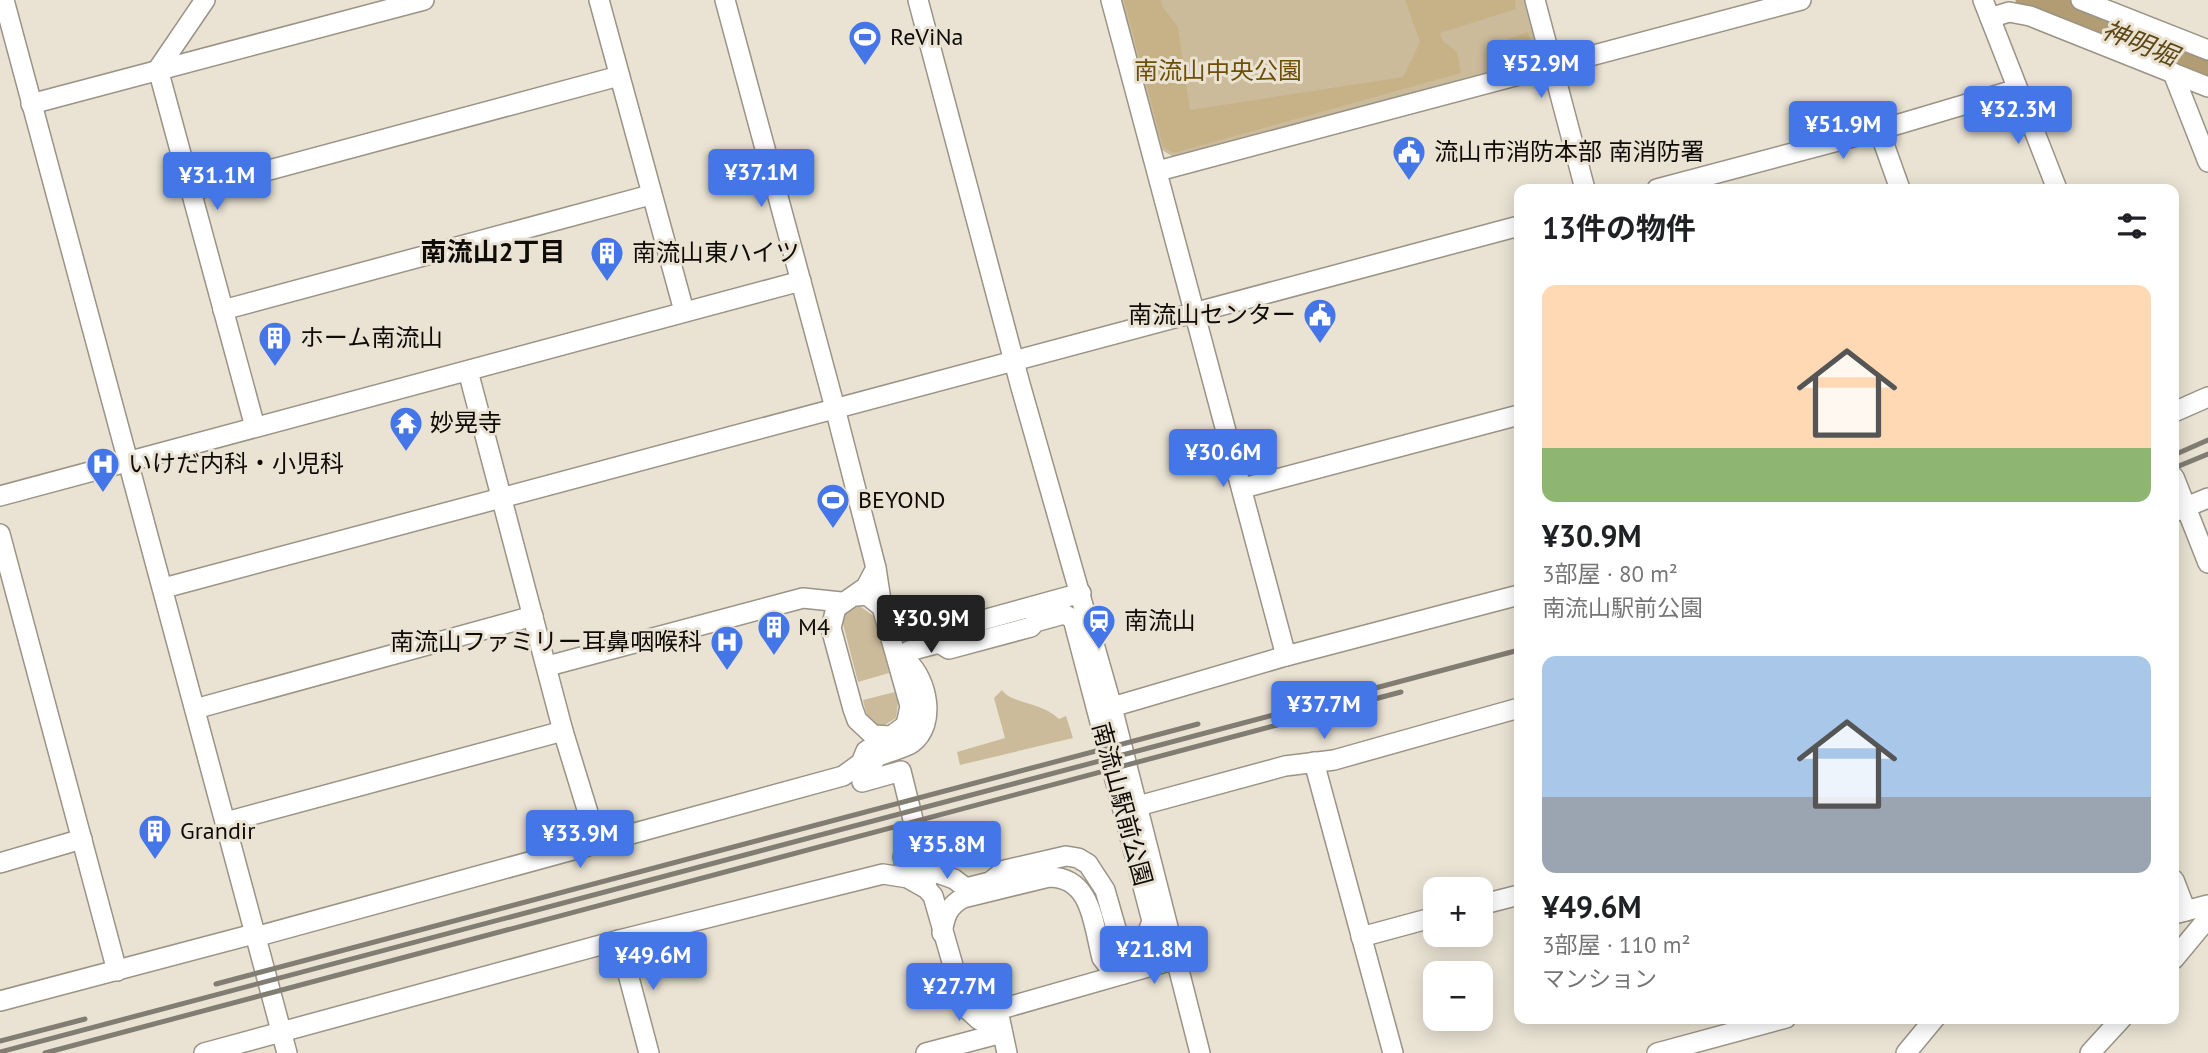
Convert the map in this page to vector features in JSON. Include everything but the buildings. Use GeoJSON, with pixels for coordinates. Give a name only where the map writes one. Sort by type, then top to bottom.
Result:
{"type":"FeatureCollection","features":[{"type":"Feature","properties":{"kind":"street"},"geometry":{"type":"LineString","coordinates":[[205,0],[158,69],[256,427]]}},
{"type":"Feature","properties":{"kind":"street"},"geometry":{"type":"LineString","coordinates":[[31,103],[424,0]]}},
{"type":"Feature","properties":{"kind":"street"},"geometry":{"type":"LineString","coordinates":[[598,0],[684,311]]}},
{"type":"Feature","properties":{"kind":"street"},"geometry":{"type":"LineString","coordinates":[[0,1001],[598,845],[844,776],[861,763],[866,751],[906,725],[910,706],[882,607],[876,568],[724,0]]}},
{"type":"Feature","properties":{"kind":"street"},"geometry":{"type":"LineString","coordinates":[[918,0],[1013,360],[1112,706],[1200,1053]]}},
{"type":"Feature","properties":{"kind":"street"},"geometry":{"type":"LineString","coordinates":[[1111,0],[1197,312],[1286,656]]}},
{"type":"Feature","properties":{"kind":"street"},"geometry":{"type":"LineString","coordinates":[[1535,0],[1584,184]]}},
{"type":"Feature","properties":{"kind":"street"},"geometry":{"type":"LineString","coordinates":[[1158,171],[1801,0]]}},
{"type":"Feature","properties":{"kind":"street"},"geometry":{"type":"LineString","coordinates":[[2087,1],[2208,50]]}},
{"type":"Feature","properties":{"kind":"street"},"geometry":{"type":"LineString","coordinates":[[9,2],[31,103],[164,588],[287,1053]]}},
{"type":"Feature","properties":{"kind":"street"},"geometry":{"type":"LineString","coordinates":[[2055,184],[1986,9],[2017,12],[2208,88]]}},
{"type":"Feature","properties":{"kind":"street"},"geometry":{"type":"LineString","coordinates":[[2173,74],[2208,162]]}},
{"type":"Feature","properties":{"kind":"street"},"geometry":{"type":"LineString","coordinates":[[191,191],[618,76]]}},
{"type":"Feature","properties":{"kind":"street"},"geometry":{"type":"LineString","coordinates":[[1676,184],[1879,131],[2017,89]]}},
{"type":"Feature","properties":{"kind":"street"},"geometry":{"type":"LineString","coordinates":[[1879,131],[1898,184]]}},
{"type":"Feature","properties":{"kind":"street"},"geometry":{"type":"LineString","coordinates":[[223,310],[650,195]]}},
{"type":"Feature","properties":{"kind":"street"},"geometry":{"type":"LineString","coordinates":[[164,588],[1514,227]]}},
{"type":"Feature","properties":{"kind":"street"},"geometry":{"type":"LineString","coordinates":[[0,496],[801,281]]}},
{"type":"Feature","properties":{"kind":"street"},"geometry":{"type":"LineString","coordinates":[[468,371],[563,731],[598,845]]}},
{"type":"Feature","properties":{"kind":"street"},"geometry":{"type":"LineString","coordinates":[[2179,410],[2208,397]]}},
{"type":"Feature","properties":{"kind":"street"},"geometry":{"type":"LineString","coordinates":[[1243,488],[1514,416]]}},
{"type":"Feature","properties":{"kind":"street"},"geometry":{"type":"LineString","coordinates":[[2208,498],[2180,509],[2208,563]]}},
{"type":"Feature","properties":{"kind":"street"},"geometry":{"type":"LineString","coordinates":[[0,534],[117,971]]}},
{"type":"Feature","properties":{"kind":"street"},"geometry":{"type":"LineString","coordinates":[[831,628],[849,599],[866,587],[876,568]]}},
{"type":"Feature","properties":{"kind":"street"},"geometry":{"type":"LineString","coordinates":[[893,644],[1081,593]]}},
{"type":"Feature","properties":{"kind":"street"},"geometry":{"type":"LineString","coordinates":[[548,666],[803,597],[849,599],[867,595],[882,607]]}},
{"type":"Feature","properties":{"kind":"street"},"geometry":{"type":"LineString","coordinates":[[803,597],[825,616],[831,628],[866,751]]}},
{"type":"Feature","properties":{"kind":"street"},"geometry":{"type":"LineString","coordinates":[[1112,706],[1286,656],[1514,597]]}},
{"type":"Feature","properties":{"kind":"street"},"geometry":{"type":"LineString","coordinates":[[195,709],[533,616]]}},
{"type":"Feature","properties":{"kind":"street","name":"南流山駅前公園"},"geometry":{"type":"LineString","coordinates":[[1068,616],[1073,619],[1152,921],[1143,946],[1128,950],[1117,948],[1117,932],[1105,890],[1088,864],[1078,858],[1066,856],[1005,870],[990,881],[966,888],[954,879],[904,861],[903,857],[920,852],[901,771],[862,782],[866,778],[876,757],[913,742],[926,719],[927,707],[918,671],[908,662],[909,651],[939,643],[949,649],[1031,627],[1035,621],[1068,616]]}},
{"type":"Feature","properties":{"kind":"street"},"geometry":{"type":"LineString","coordinates":[[1138,806],[1285,766],[1334,760],[1514,709]]}},
{"type":"Feature","properties":{"kind":"street"},"geometry":{"type":"LineString","coordinates":[[857,720],[873,735],[891,736]]}},
{"type":"Feature","properties":{"kind":"street"},"geometry":{"type":"LineString","coordinates":[[226,822],[563,731]]}},
{"type":"Feature","properties":{"kind":"street"},"geometry":{"type":"LineString","coordinates":[[1314,762],[1393,1053]]}},
{"type":"Feature","properties":{"kind":"street"},"geometry":{"type":"LineString","coordinates":[[0,863],[82,839]]}},
{"type":"Feature","properties":{"kind":"street"},"geometry":{"type":"LineString","coordinates":[[204,1053],[619,940],[883,874],[897,874],[937,884],[963,898]]}},
{"type":"Feature","properties":{"kind":"street"},"geometry":{"type":"LineString","coordinates":[[897,874],[927,889],[933,896],[965,1007],[978,1019],[1002,1032]]}},
{"type":"Feature","properties":{"kind":"street"},"geometry":{"type":"LineString","coordinates":[[942,933],[945,917],[952,904],[963,898],[1049,877],[1063,877],[1083,891],[1102,958],[1109,967],[1123,974]]}},
{"type":"Feature","properties":{"kind":"street"},"geometry":{"type":"LineString","coordinates":[[1493,902],[1514,896]]}},
{"type":"Feature","properties":{"kind":"street"},"geometry":{"type":"LineString","coordinates":[[2180,913],[2208,905]]}},
{"type":"Feature","properties":{"kind":"street"},"geometry":{"type":"LineString","coordinates":[[2179,953],[2208,918]]}},
{"type":"Feature","properties":{"kind":"street"},"geometry":{"type":"LineString","coordinates":[[1361,937],[1423,920]]}},
{"type":"Feature","properties":{"kind":"street"},"geometry":{"type":"LineString","coordinates":[[619,940],[649,1053]]}},
{"type":"Feature","properties":{"kind":"street"},"geometry":{"type":"LineString","coordinates":[[1089,984],[1097,976],[1102,958]]}},
{"type":"Feature","properties":{"kind":"street"},"geometry":{"type":"LineString","coordinates":[[958,988],[971,1001],[986,1007],[1008,1007],[1176,959]]}},
{"type":"Feature","properties":{"kind":"street"},"geometry":{"type":"LineString","coordinates":[[1007,1053],[1001,1014],[1008,1007]]}},
{"type":"Feature","properties":{"kind":"street"},"geometry":{"type":"LineString","coordinates":[[1657,1053],[1764,1024]]}},
{"type":"Feature","properties":{"kind":"street"},"geometry":{"type":"LineString","coordinates":[[1906,1053],[1930,1024]]}},
{"type":"Feature","properties":{"kind":"street"},"geometry":{"type":"LineString","coordinates":[[2090,1053],[2117,1024]]}},
{"type":"Feature","properties":{"kind":"street"},"geometry":{"type":"LineString","coordinates":[[926,1053],[1002,1032]]}},
{"type":"Feature","properties":{"kind":"green space","name":"南流山中央公園"},"geometry":{"type":"Polygon","coordinates":[[[1121,0],[1525,0],[1538,49],[1531,61],[1175,158],[1162,150],[1121,0]]]}},
{"type":"Feature","properties":{"kind":"green space"},"geometry":{"type":"Polygon","coordinates":[[[858,605],[875,617],[889,673],[858,682],[842,620],[845,611],[858,605]]]}},
{"type":"Feature","properties":{"kind":"green space"},"geometry":{"type":"Polygon","coordinates":[[[1002,690],[1006,695],[1044,709],[1059,719],[1066,716],[1073,738],[960,765],[957,752],[1005,738],[994,698],[1002,690]]]}},
{"type":"Feature","properties":{"kind":"green space"},"geometry":{"type":"Polygon","coordinates":[[[895,692],[898,703],[896,718],[883,726],[871,721],[863,700],[895,692]]]}},
{"type":"Feature","properties":{"kind":"shaded area"},"geometry":{"type":"Polygon","coordinates":[[[1124,0],[1161,0],[1162,6],[1178,27],[1190,110],[1403,77],[1420,42],[1405,0],[1515,0],[1516,9],[1440,33],[1443,41],[1457,52],[1461,73],[1174,153],[1163,147],[1124,0]]]}},
{"type":"Feature","properties":{"kind":"shaded area"},"geometry":{"type":"Polygon","coordinates":[[[1528,32],[1535,50],[1529,58],[1516,63],[1508,39],[1528,32]]]}},
{"type":"Feature","properties":{"kind":"waterway","name":"神明堀"},"geometry":{"type":"LineString","coordinates":[[2033,0],[2208,70]]}},
{"type":"Feature","properties":{"kind":"railway"},"geometry":{"type":"LineString","coordinates":[[2179,453],[2208,440]]}},
{"type":"Feature","properties":{"kind":"railway"},"geometry":{"type":"LineString","coordinates":[[2179,466],[2208,454]]}},
{"type":"Feature","properties":{"kind":"railway"},"geometry":{"type":"LineString","coordinates":[[0,1052],[1514,651]]}},
{"type":"Feature","properties":{"kind":"railway"},"geometry":{"type":"LineString","coordinates":[[45,1053],[1401,692]]}},
{"type":"Feature","properties":{"kind":"railway"},"geometry":{"type":"LineString","coordinates":[[216,984],[1198,724]]}},
{"type":"Feature","properties":{"kind":"railway"},"geometry":{"type":"LineString","coordinates":[[0,1041],[85,1019]]}},
{"type":"Feature","properties":{"kind":"place","name":"ReViNa"},"geometry":{"type":"Point","coordinates":[865,67]}},
{"type":"Feature","properties":{"kind":"place","name":"流山市消防本部 南消防署"},"geometry":{"type":"Point","coordinates":[1409,182]}},
{"type":"Feature","properties":{"kind":"place","name":"南流山東ハイツ"},"geometry":{"type":"Point","coordinates":[607,283]}},
{"type":"Feature","properties":{"kind":"place","name":"南流山センター"},"geometry":{"type":"Point","coordinates":[1320,345]}},
{"type":"Feature","properties":{"kind":"place","name":"ホーム南流山"},"geometry":{"type":"Point","coordinates":[275,368]}},
{"type":"Feature","properties":{"kind":"place","name":"妙晃寺"},"geometry":{"type":"Point","coordinates":[406,453]}},
{"type":"Feature","properties":{"kind":"place","name":"いけだ内科・小児科"},"geometry":{"type":"Point","coordinates":[103,494]}},
{"type":"Feature","properties":{"kind":"place","name":"BEYOND"},"geometry":{"type":"Point","coordinates":[833,530]}},
{"type":"Feature","properties":{"kind":"place","name":"南流山"},"geometry":{"type":"Point","coordinates":[1099,651]}},
{"type":"Feature","properties":{"kind":"place","name":"M4"},"geometry":{"type":"Point","coordinates":[774,657]}},
{"type":"Feature","properties":{"kind":"place","name":"南流山ファミリー耳鼻咽喉科"},"geometry":{"type":"Point","coordinates":[727,672]}},
{"type":"Feature","properties":{"kind":"place","name":"Grandir"},"geometry":{"type":"Point","coordinates":[155,861]}},
{"type":"Feature","properties":{"kind":"district","name":"南流山2丁目"},"geometry":{"type":"Point","coordinates":[493,252]}}]}
